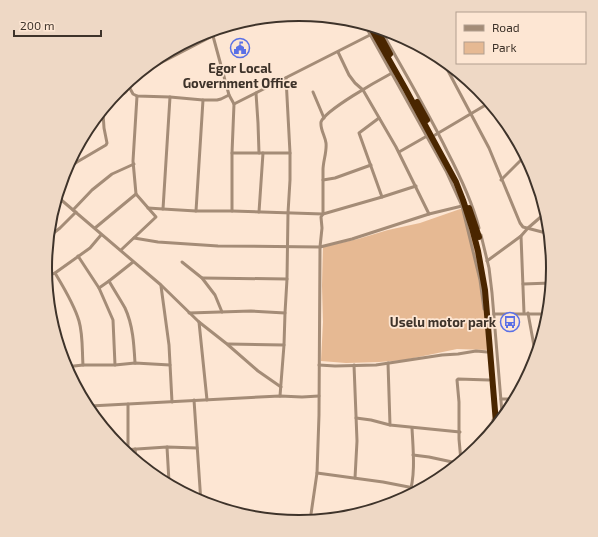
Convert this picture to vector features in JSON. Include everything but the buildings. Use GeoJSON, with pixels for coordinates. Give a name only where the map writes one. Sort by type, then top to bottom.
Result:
{"type":"FeatureCollection","features":[{"type":"Feature","properties":{"kind":"highway"},"geometry":{"type":"LineString","coordinates":[[371,32],[448,163],[469,205],[481,246],[486,273],[500,413]]}},
{"type":"Feature","properties":{"kind":"highway"},"geometry":{"type":"LineString","coordinates":[[379,34],[437,134],[463,200],[478,251],[485,290],[496,418]]}},
{"type":"Feature","properties":{"kind":"street"},"geometry":{"type":"LineString","coordinates":[[234,104],[338,52],[371,32],[446,171],[462,206],[480,280],[494,421]]}},
{"type":"Feature","properties":{"kind":"street"},"geometry":{"type":"LineString","coordinates":[[164,61],[214,36],[229,95],[234,104],[232,211]]}},
{"type":"Feature","properties":{"kind":"street"},"geometry":{"type":"LineString","coordinates":[[384,36],[456,168],[477,220],[487,261],[492,293],[502,410]]}},
{"type":"Feature","properties":{"kind":"street"},"geometry":{"type":"LineString","coordinates":[[338,52],[349,75],[363,90],[399,152],[429,214]]}},
{"type":"Feature","properties":{"kind":"street"},"geometry":{"type":"LineString","coordinates":[[448,71],[489,148],[520,223],[528,228],[544,232]]}},
{"type":"Feature","properties":{"kind":"street"},"geometry":{"type":"LineString","coordinates":[[311,515],[317,473],[320,247],[322,228],[321,217],[323,214],[323,169],[326,150],[326,143],[321,127],[322,121],[328,114],[348,99],[392,73]]}},
{"type":"Feature","properties":{"kind":"street"},"geometry":{"type":"LineString","coordinates":[[280,396],[288,279],[288,213],[290,180],[286,78]]}},
{"type":"Feature","properties":{"kind":"street"},"geometry":{"type":"LineString","coordinates":[[130,88],[135,96],[217,100],[229,95]]}},
{"type":"Feature","properties":{"kind":"street"},"geometry":{"type":"LineString","coordinates":[[313,92],[324,118]]}},
{"type":"Feature","properties":{"kind":"street"},"geometry":{"type":"LineString","coordinates":[[256,93],[261,153],[259,212]]}},
{"type":"Feature","properties":{"kind":"street"},"geometry":{"type":"LineString","coordinates":[[121,250],[143,228],[156,218],[156,216],[136,194],[134,164],[137,96]]}},
{"type":"Feature","properties":{"kind":"street"},"geometry":{"type":"LineString","coordinates":[[163,209],[170,97]]}},
{"type":"Feature","properties":{"kind":"street"},"geometry":{"type":"LineString","coordinates":[[196,211],[203,100]]}},
{"type":"Feature","properties":{"kind":"street"},"geometry":{"type":"LineString","coordinates":[[437,134],[485,105]]}},
{"type":"Feature","properties":{"kind":"street"},"geometry":{"type":"LineString","coordinates":[[75,163],[106,145],[103,118]]}},
{"type":"Feature","properties":{"kind":"street"},"geometry":{"type":"LineString","coordinates":[[379,118],[359,133],[382,197]]}},
{"type":"Feature","properties":{"kind":"street"},"geometry":{"type":"LineString","coordinates":[[399,152],[427,136]]}},
{"type":"Feature","properties":{"kind":"street"},"geometry":{"type":"LineString","coordinates":[[232,153],[290,153]]}},
{"type":"Feature","properties":{"kind":"street"},"geometry":{"type":"LineString","coordinates":[[501,180],[521,159]]}},
{"type":"Feature","properties":{"kind":"street"},"geometry":{"type":"LineString","coordinates":[[54,232],[60,228],[92,190],[112,174],[134,164]]}},
{"type":"Feature","properties":{"kind":"street"},"geometry":{"type":"LineString","coordinates":[[323,180],[335,178],[371,165]]}},
{"type":"Feature","properties":{"kind":"street"},"geometry":{"type":"LineString","coordinates":[[148,208],[196,211],[323,214],[416,186]]}},
{"type":"Feature","properties":{"kind":"street"},"geometry":{"type":"LineString","coordinates":[[95,228],[136,194]]}},
{"type":"Feature","properties":{"kind":"street"},"geometry":{"type":"LineString","coordinates":[[61,200],[161,285],[199,322],[281,388]]}},
{"type":"Feature","properties":{"kind":"street"},"geometry":{"type":"LineString","coordinates":[[134,238],[158,242],[218,246],[320,247],[352,239],[429,214],[462,206]]}},
{"type":"Feature","properties":{"kind":"street"},"geometry":{"type":"LineString","coordinates":[[487,261],[521,236],[541,217]]}},
{"type":"Feature","properties":{"kind":"street"},"geometry":{"type":"LineString","coordinates":[[52,274],[90,248],[101,235]]}},
{"type":"Feature","properties":{"kind":"street"},"geometry":{"type":"LineString","coordinates":[[521,236],[524,313]]}},
{"type":"Feature","properties":{"kind":"street"},"geometry":{"type":"LineString","coordinates":[[78,256],[99,288],[113,320],[115,365]]}},
{"type":"Feature","properties":{"kind":"street"},"geometry":{"type":"LineString","coordinates":[[99,288],[133,262]]}},
{"type":"Feature","properties":{"kind":"street"},"geometry":{"type":"LineString","coordinates":[[182,262],[202,278],[215,295],[222,312]]}},
{"type":"Feature","properties":{"kind":"street"},"geometry":{"type":"LineString","coordinates":[[55,273],[71,301],[79,321],[82,335],[83,365]]}},
{"type":"Feature","properties":{"kind":"street"},"geometry":{"type":"LineString","coordinates":[[202,278],[288,279]]}},
{"type":"Feature","properties":{"kind":"street"},"geometry":{"type":"LineString","coordinates":[[109,281],[125,309],[131,325],[135,363]]}},
{"type":"Feature","properties":{"kind":"street"},"geometry":{"type":"LineString","coordinates":[[523,284],[546,283]]}},
{"type":"Feature","properties":{"kind":"street"},"geometry":{"type":"LineString","coordinates":[[161,285],[169,345],[172,402]]}},
{"type":"Feature","properties":{"kind":"street"},"geometry":{"type":"LineString","coordinates":[[189,313],[251,311],[285,313]]}},
{"type":"Feature","properties":{"kind":"street"},"geometry":{"type":"LineString","coordinates":[[528,313],[534,345]]}},
{"type":"Feature","properties":{"kind":"street"},"geometry":{"type":"LineString","coordinates":[[494,314],[542,314]]}},
{"type":"Feature","properties":{"kind":"street"},"geometry":{"type":"LineString","coordinates":[[199,322],[207,400]]}},
{"type":"Feature","properties":{"kind":"street"},"geometry":{"type":"LineString","coordinates":[[227,344],[284,345]]}},
{"type":"Feature","properties":{"kind":"street"},"geometry":{"type":"LineString","coordinates":[[319,365],[376,365],[476,351],[487,352]]}},
{"type":"Feature","properties":{"kind":"street"},"geometry":{"type":"LineString","coordinates":[[72,366],[135,363],[170,365]]}},
{"type":"Feature","properties":{"kind":"street"},"geometry":{"type":"LineString","coordinates":[[388,363],[390,425]]}},
{"type":"Feature","properties":{"kind":"street"},"geometry":{"type":"LineString","coordinates":[[354,365],[357,441],[355,478]]}},
{"type":"Feature","properties":{"kind":"street"},"geometry":{"type":"LineString","coordinates":[[461,456],[457,380],[490,380]]}},
{"type":"Feature","properties":{"kind":"street"},"geometry":{"type":"LineString","coordinates":[[93,406],[280,396],[319,396]]}},
{"type":"Feature","properties":{"kind":"street"},"geometry":{"type":"LineString","coordinates":[[501,399],[509,399]]}},
{"type":"Feature","properties":{"kind":"street"},"geometry":{"type":"LineString","coordinates":[[194,400],[200,495]]}},
{"type":"Feature","properties":{"kind":"street"},"geometry":{"type":"LineString","coordinates":[[128,404],[128,448]]}},
{"type":"Feature","properties":{"kind":"street"},"geometry":{"type":"LineString","coordinates":[[356,418],[412,428],[460,432]]}},
{"type":"Feature","properties":{"kind":"street"},"geometry":{"type":"LineString","coordinates":[[317,473],[383,482],[412,488],[414,455],[412,428]]}},
{"type":"Feature","properties":{"kind":"street"},"geometry":{"type":"LineString","coordinates":[[130,450],[167,447],[197,448]]}},
{"type":"Feature","properties":{"kind":"street"},"geometry":{"type":"LineString","coordinates":[[167,447],[169,479]]}},
{"type":"Feature","properties":{"kind":"street"},"geometry":{"type":"LineString","coordinates":[[135,449],[136,455]]}},
{"type":"Feature","properties":{"kind":"street"},"geometry":{"type":"LineString","coordinates":[[414,455],[429,456],[453,462]]}},
{"type":"Feature","properties":{"kind":"green space"},"geometry":{"type":"Polygon","coordinates":[[[463,208],[477,256],[487,315],[489,350],[457,349],[404,360],[379,362],[346,363],[321,361],[323,322],[323,247],[420,223],[463,208]]]}},
{"type":"Feature","properties":{"kind":"place","name":"Egor Local Government Office"},"geometry":{"type":"Point","coordinates":[240,48]}},
{"type":"Feature","properties":{"kind":"place","name":"Uselu motor park"},"geometry":{"type":"Point","coordinates":[510,322]}}]}
